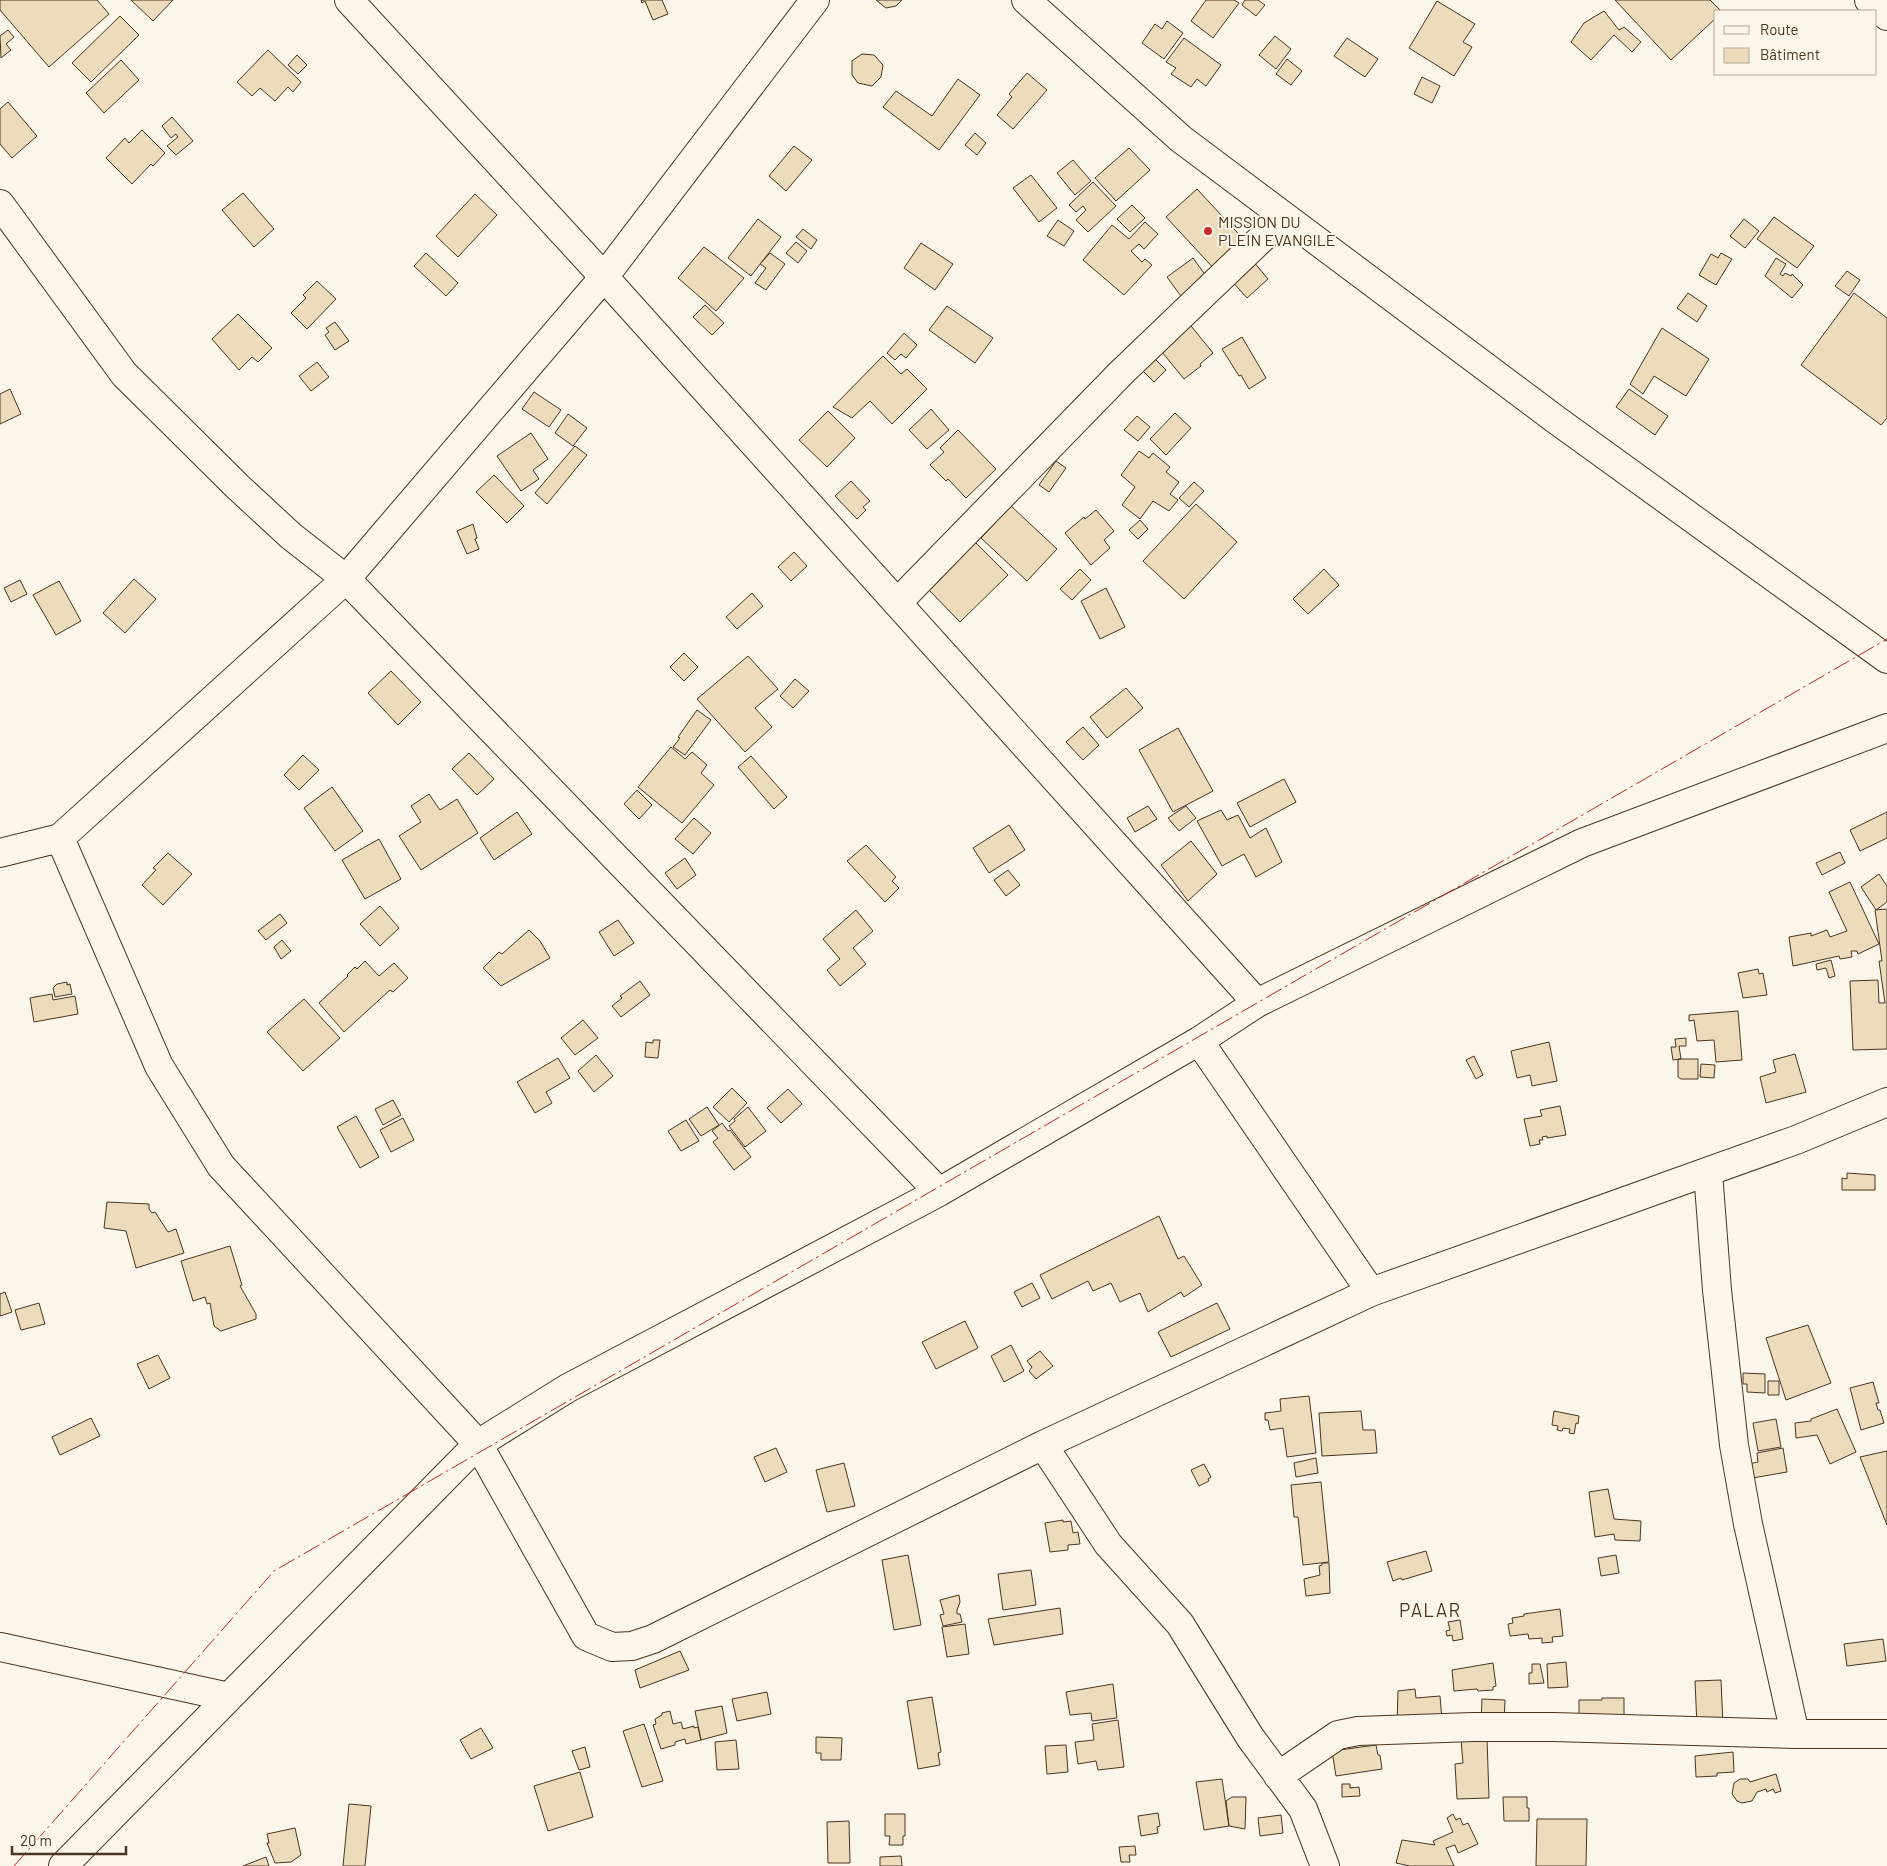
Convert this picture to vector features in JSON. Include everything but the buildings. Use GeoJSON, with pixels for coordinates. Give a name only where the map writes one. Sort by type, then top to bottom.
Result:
{"type":"FeatureCollection","features":[{"type":"Feature","properties":{"kind":"street"},"geometry":{"type":"LineString","coordinates":[[349,0],[604,277],[1257,1003]]}},
{"type":"Feature","properties":{"kind":"street"},"geometry":{"type":"LineString","coordinates":[[0,854],[60,838],[346,579],[604,277],[815,0]]}},
{"type":"Feature","properties":{"kind":"street"},"geometry":{"type":"LineString","coordinates":[[1026,0],[1181,139],[1555,420],[1887,659]]}},
{"type":"Feature","properties":{"kind":"street"},"geometry":{"type":"LineString","coordinates":[[1869,0],[1887,16]]}},
{"type":"Feature","properties":{"kind":"street"},"geometry":{"type":"LineString","coordinates":[[0,204],[124,374],[291,536],[346,579],[939,1192]]}},
{"type":"Feature","properties":{"kind":"street"},"geometry":{"type":"LineString","coordinates":[[897,603],[1120,373],[1284,217]]}},
{"type":"Feature","properties":{"kind":"street"},"geometry":{"type":"LineString","coordinates":[[63,1866],[478,1444],[568,1388],[939,1192],[1199,1041],[1257,1003],[1582,843],[1887,728]]}},
{"type":"Feature","properties":{"kind":"street"},"geometry":{"type":"LineString","coordinates":[[60,838],[159,1066],[220,1166],[478,1444],[586,1636],[612,1648],[632,1646],[653,1639],[1044,1445],[1371,1292],[1796,1140],[1887,1102]]}},
{"type":"Feature","properties":{"kind":"street"},"geometry":{"type":"LineString","coordinates":[[1199,1041],[1371,1292]]}},
{"type":"Feature","properties":{"kind":"street"},"geometry":{"type":"LineString","coordinates":[[1708,1172],[1717,1290],[1734,1445],[1748,1524],[1795,1734]]}},
{"type":"Feature","properties":{"kind":"street"},"geometry":{"type":"LineString","coordinates":[[1044,1445],[1108,1544],[1180,1624],[1250,1737],[1303,1809],[1325,1866]]}},
{"type":"Feature","properties":{"kind":"street"},"geometry":{"type":"LineString","coordinates":[[0,1647],[229,1697]]}},
{"type":"Feature","properties":{"kind":"street"},"geometry":{"type":"LineString","coordinates":[[1278,1776],[1338,1735],[1358,1731],[1473,1726],[1553,1726],[1795,1734],[1887,1734]]}},
{"type":"Feature","properties":{"kind":"power"},"geometry":{"type":"LineString","coordinates":[[14,1866],[274,1571],[1887,639]]}},
{"type":"Feature","properties":{"kind":"place","name":"MISSION DU PLEIN EVANGILE"},"geometry":{"type":"Point","coordinates":[1208,231]}},
{"type":"Feature","properties":{"kind":"district","name":"PALAR"},"geometry":{"type":"Point","coordinates":[1430,1610]}}]}
